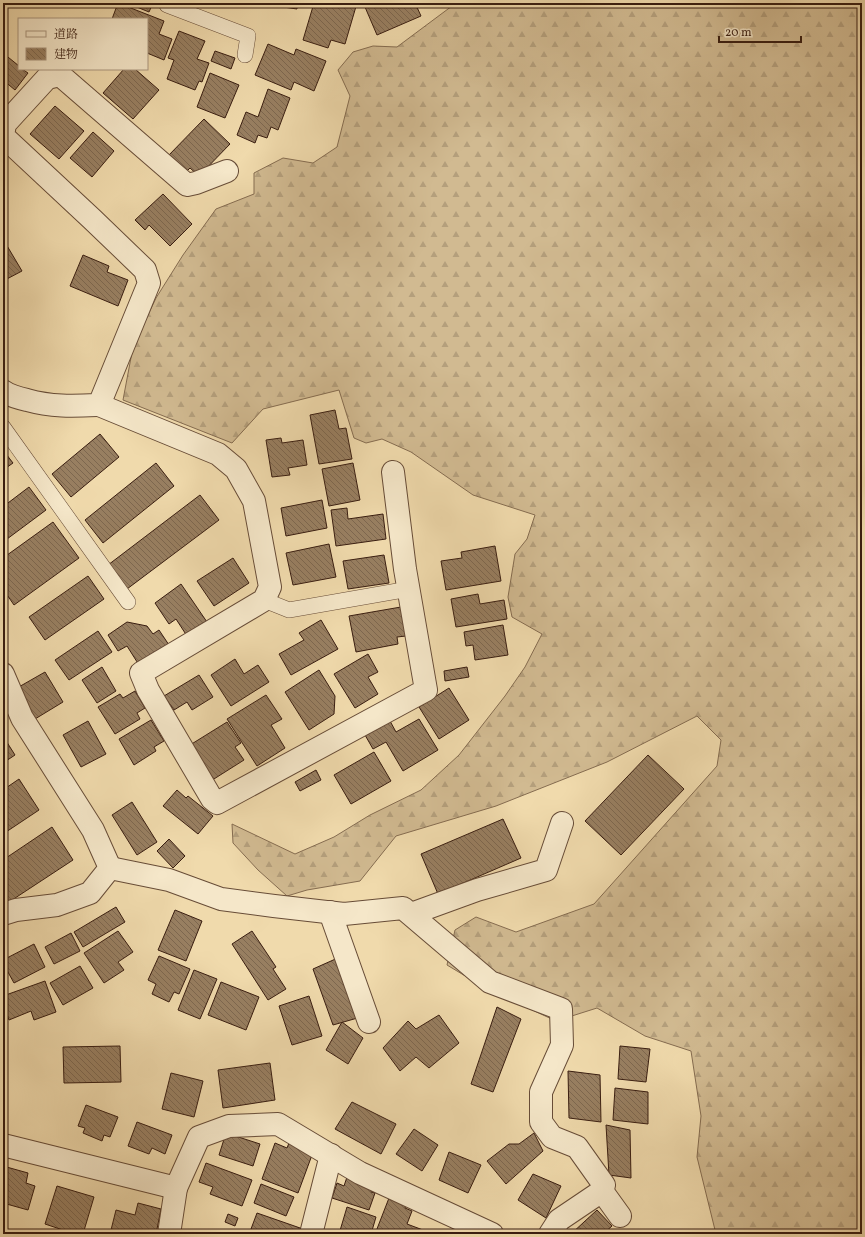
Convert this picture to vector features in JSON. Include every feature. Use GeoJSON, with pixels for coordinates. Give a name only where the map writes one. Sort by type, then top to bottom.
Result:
{"type":"FeatureCollection","features":[{"type":"Feature","properties":{"kind":"street"},"geometry":{"type":"LineString","coordinates":[[99,405],[149,283],[145,270],[3,136],[5,124],[47,78],[60,75],[187,185],[196,184],[226,171]]}},
{"type":"Feature","properties":{"kind":"street"},"geometry":{"type":"LineString","coordinates":[[3,391],[9,395],[43,404],[60,406],[99,405],[218,454],[236,469],[254,501],[270,587],[264,600],[141,673],[156,704],[212,799],[217,803],[426,690],[408,589],[393,472]]}},
{"type":"Feature","properties":{"kind":"street"},"geometry":{"type":"LineString","coordinates":[[3,674],[22,718],[93,830],[110,868]]}},
{"type":"Feature","properties":{"kind":"street"},"geometry":{"type":"LineString","coordinates":[[410,914],[477,890],[546,870],[562,822]]}},
{"type":"Feature","properties":{"kind":"street"},"geometry":{"type":"LineString","coordinates":[[110,868],[169,880],[221,899],[344,914],[403,908],[490,982],[561,1009],[562,1045],[541,1092],[541,1122],[552,1137],[577,1148],[604,1185],[602,1191],[559,1220],[550,1234]]}},
{"type":"Feature","properties":{"kind":"street"},"geometry":{"type":"LineString","coordinates":[[3,914],[16,910],[57,905],[90,893],[110,868]]}},
{"type":"Feature","properties":{"kind":"street"},"geometry":{"type":"LineString","coordinates":[[330,912],[369,1022]]}},
{"type":"Feature","properties":{"kind":"street"},"geometry":{"type":"LineString","coordinates":[[169,1234],[176,1188],[199,1137],[229,1126],[278,1124],[360,1172],[492,1234]]}},
{"type":"Feature","properties":{"kind":"street"},"geometry":{"type":"LineString","coordinates":[[3,1145],[176,1188]]}},
{"type":"Feature","properties":{"kind":"street"},"geometry":{"type":"LineString","coordinates":[[311,1234],[330,1155]]}},
{"type":"Feature","properties":{"kind":"street"},"geometry":{"type":"LineString","coordinates":[[602,1191],[620,1216]]}},
{"type":"Feature","properties":{"kind":"lane"},"geometry":{"type":"LineString","coordinates":[[167,3],[167,5],[248,36],[245,55]]}},
{"type":"Feature","properties":{"kind":"lane"},"geometry":{"type":"LineString","coordinates":[[3,427],[128,602]]}},
{"type":"Feature","properties":{"kind":"lane"},"geometry":{"type":"LineString","coordinates":[[264,600],[289,610],[408,589]]}},
{"type":"Feature","properties":{"kind":"green space"},"geometry":{"type":"Polygon","coordinates":[[[456,3],[862,3],[862,1234],[716,1234],[697,1157],[701,1116],[691,1051],[645,1036],[597,1008],[556,1021],[487,989],[447,965],[455,930],[476,917],[516,932],[594,904],[717,766],[721,740],[697,716],[607,762],[496,806],[396,836],[360,881],[307,890],[287,896],[258,870],[233,843],[232,824],[295,854],[334,837],[370,815],[421,790],[459,755],[505,696],[525,667],[542,634],[512,617],[508,597],[515,554],[527,539],[535,515],[473,495],[411,452],[382,439],[366,443],[354,438],[339,390],[263,409],[232,443],[123,400],[133,347],[156,298],[183,255],[216,209],[254,194],[254,173],[283,158],[313,163],[337,147],[350,96],[338,70],[353,52],[373,46],[397,47],[456,3]]]}},
{"type":"Feature","properties":{"kind":"building"},"geometry":{"type":"Polygon","coordinates":[[[118,3],[164,21],[159,34],[172,39],[164,60],[148,53],[148,18],[112,18],[118,3]]]}},
{"type":"Feature","properties":{"kind":"building"},"geometry":{"type":"Polygon","coordinates":[[[127,3],[153,3],[149,12],[127,3]]]}},
{"type":"Feature","properties":{"kind":"building"},"geometry":{"type":"Polygon","coordinates":[[[256,3],[297,3],[297,9],[256,3]]]}},
{"type":"Feature","properties":{"kind":"building"},"geometry":{"type":"Polygon","coordinates":[[[314,3],[357,3],[345,44],[331,40],[328,48],[303,40],[314,3]]]}},
{"type":"Feature","properties":{"kind":"building"},"geometry":{"type":"Polygon","coordinates":[[[374,3],[420,3],[416,5],[421,16],[377,35],[365,7],[374,3]]]}},
{"type":"Feature","properties":{"kind":"building"},"geometry":{"type":"Polygon","coordinates":[[[179,31],[205,41],[197,59],[209,63],[202,82],[199,81],[195,90],[167,79],[174,60],[168,58],[179,31]]]}},
{"type":"Feature","properties":{"kind":"building"},"geometry":{"type":"Polygon","coordinates":[[[268,44],[294,55],[296,49],[326,61],[314,91],[294,82],[291,90],[255,75],[268,44]]]}},
{"type":"Feature","properties":{"kind":"building"},"geometry":{"type":"Polygon","coordinates":[[[215,51],[235,58],[231,69],[211,61],[215,51]]]}},
{"type":"Feature","properties":{"kind":"building"},"geometry":{"type":"Polygon","coordinates":[[[3,53],[18,65],[18,70],[24,70],[28,73],[15,90],[3,80],[3,53]]]}},
{"type":"Feature","properties":{"kind":"building"},"geometry":{"type":"Polygon","coordinates":[[[123,70],[136,70],[159,90],[133,119],[103,93],[123,70]]]}},
{"type":"Feature","properties":{"kind":"building"},"geometry":{"type":"Polygon","coordinates":[[[210,73],[239,85],[225,118],[197,107],[210,73]]]}},
{"type":"Feature","properties":{"kind":"building"},"geometry":{"type":"Polygon","coordinates":[[[268,89],[290,98],[278,130],[271,127],[267,138],[258,135],[255,143],[237,135],[246,112],[258,117],[268,89]]]}},
{"type":"Feature","properties":{"kind":"building"},"geometry":{"type":"Polygon","coordinates":[[[55,106],[84,131],[59,159],[30,134],[55,106]]]}},
{"type":"Feature","properties":{"kind":"building"},"geometry":{"type":"Polygon","coordinates":[[[204,119],[230,144],[199,176],[190,168],[185,173],[168,156],[204,119]]]}},
{"type":"Feature","properties":{"kind":"building"},"geometry":{"type":"Polygon","coordinates":[[[93,132],[114,151],[92,177],[70,158],[93,132]]]}},
{"type":"Feature","properties":{"kind":"building"},"geometry":{"type":"Polygon","coordinates":[[[163,194],[192,224],[170,246],[149,225],[145,230],[135,220],[163,194]]]}},
{"type":"Feature","properties":{"kind":"building"},"geometry":{"type":"Polygon","coordinates":[[[3,239],[22,271],[3,281],[3,239]]]}},
{"type":"Feature","properties":{"kind":"building"},"geometry":{"type":"Polygon","coordinates":[[[83,255],[109,266],[107,272],[128,280],[118,306],[70,286],[83,255]]]}},
{"type":"Feature","properties":{"kind":"building"},"geometry":{"type":"Polygon","coordinates":[[[335,410],[339,429],[346,428],[352,459],[319,464],[310,415],[335,410]]]}},
{"type":"Feature","properties":{"kind":"building"},"geometry":{"type":"Polygon","coordinates":[[[100,434],[119,457],[71,497],[52,474],[100,434]]]}},
{"type":"Feature","properties":{"kind":"building"},"geometry":{"type":"Polygon","coordinates":[[[281,438],[282,443],[303,440],[307,465],[288,468],[290,475],[272,477],[266,440],[281,438]]]}},
{"type":"Feature","properties":{"kind":"building"},"geometry":{"type":"Polygon","coordinates":[[[3,450],[13,463],[3,470],[3,450]]]}},
{"type":"Feature","properties":{"kind":"building"},"geometry":{"type":"Polygon","coordinates":[[[156,463],[174,486],[103,543],[85,520],[156,463]]]}},
{"type":"Feature","properties":{"kind":"building"},"geometry":{"type":"Polygon","coordinates":[[[353,463],[360,500],[329,506],[322,469],[353,463]]]}},
{"type":"Feature","properties":{"kind":"building"},"geometry":{"type":"Polygon","coordinates":[[[29,487],[46,510],[3,542],[3,505],[4,506],[29,487]]]}},
{"type":"Feature","properties":{"kind":"building"},"geometry":{"type":"Polygon","coordinates":[[[200,495],[219,520],[127,589],[108,565],[200,495]]]}},
{"type":"Feature","properties":{"kind":"building"},"geometry":{"type":"Polygon","coordinates":[[[322,500],[327,528],[286,536],[281,508],[322,500]]]}},
{"type":"Feature","properties":{"kind":"building"},"geometry":{"type":"Polygon","coordinates":[[[347,508],[348,519],[383,514],[386,539],[336,546],[331,510],[347,508]]]}},
{"type":"Feature","properties":{"kind":"building"},"geometry":{"type":"Polygon","coordinates":[[[53,522],[79,558],[14,605],[3,589],[3,558],[53,522]]]}},
{"type":"Feature","properties":{"kind":"building"},"geometry":{"type":"Polygon","coordinates":[[[329,544],[336,577],[293,585],[286,553],[329,544]]]}},
{"type":"Feature","properties":{"kind":"building"},"geometry":{"type":"Polygon","coordinates":[[[495,546],[501,581],[446,590],[441,561],[462,558],[461,552],[495,546]]]}},
{"type":"Feature","properties":{"kind":"building"},"geometry":{"type":"Polygon","coordinates":[[[384,555],[389,583],[348,589],[343,561],[384,555]]]}},
{"type":"Feature","properties":{"kind":"building"},"geometry":{"type":"Polygon","coordinates":[[[233,558],[249,583],[214,606],[197,581],[233,558]]]}},
{"type":"Feature","properties":{"kind":"building"},"geometry":{"type":"Polygon","coordinates":[[[88,576],[104,599],[45,640],[29,617],[88,576]]]}},
{"type":"Feature","properties":{"kind":"building"},"geometry":{"type":"Polygon","coordinates":[[[181,584],[207,622],[187,636],[176,619],[169,624],[155,603],[181,584]]]}},
{"type":"Feature","properties":{"kind":"building"},"geometry":{"type":"Polygon","coordinates":[[[478,594],[480,604],[504,600],[507,619],[456,627],[451,599],[478,594]]]}},
{"type":"Feature","properties":{"kind":"building"},"geometry":{"type":"Polygon","coordinates":[[[401,607],[406,636],[397,637],[398,644],[356,652],[349,616],[401,607]]]}},
{"type":"Feature","properties":{"kind":"building"},"geometry":{"type":"Polygon","coordinates":[[[321,620],[338,649],[291,675],[279,654],[304,640],[299,633],[321,620]]]}},
{"type":"Feature","properties":{"kind":"building"},"geometry":{"type":"Polygon","coordinates":[[[127,622],[147,626],[153,634],[159,630],[169,645],[139,665],[127,646],[118,651],[108,635],[127,622]]]}},
{"type":"Feature","properties":{"kind":"building"},"geometry":{"type":"Polygon","coordinates":[[[503,625],[508,655],[475,660],[473,645],[466,646],[464,632],[503,625]]]}},
{"type":"Feature","properties":{"kind":"building"},"geometry":{"type":"Polygon","coordinates":[[[98,631],[112,652],[69,680],[55,660],[98,631]]]}},
{"type":"Feature","properties":{"kind":"building"},"geometry":{"type":"Polygon","coordinates":[[[368,654],[378,672],[368,677],[378,694],[355,708],[334,674],[368,654]]]}},
{"type":"Feature","properties":{"kind":"building"},"geometry":{"type":"Polygon","coordinates":[[[235,659],[244,674],[258,665],[269,682],[231,706],[211,675],[235,659]]]}},
{"type":"Feature","properties":{"kind":"building"},"geometry":{"type":"Polygon","coordinates":[[[102,667],[116,691],[97,703],[82,680],[102,667]]]}},
{"type":"Feature","properties":{"kind":"building"},"geometry":{"type":"Polygon","coordinates":[[[467,667],[469,677],[445,681],[444,671],[467,667]]]}},
{"type":"Feature","properties":{"kind":"building"},"geometry":{"type":"Polygon","coordinates":[[[319,670],[335,696],[334,714],[309,730],[285,692],[319,670]]]}},
{"type":"Feature","properties":{"kind":"building"},"geometry":{"type":"Polygon","coordinates":[[[45,672],[63,702],[35,719],[17,688],[45,672]]]}},
{"type":"Feature","properties":{"kind":"building"},"geometry":{"type":"Polygon","coordinates":[[[199,675],[213,697],[192,710],[187,702],[174,710],[164,696],[199,675]]]}},
{"type":"Feature","properties":{"kind":"building"},"geometry":{"type":"Polygon","coordinates":[[[449,688],[469,720],[439,739],[419,707],[449,688]]]}},
{"type":"Feature","properties":{"kind":"building"},"geometry":{"type":"Polygon","coordinates":[[[135,691],[145,708],[137,713],[140,719],[115,734],[98,707],[120,694],[123,698],[135,691]]]}},
{"type":"Feature","properties":{"kind":"building"},"geometry":{"type":"Polygon","coordinates":[[[266,695],[282,719],[271,725],[285,748],[257,766],[227,719],[266,695]]]}},
{"type":"Feature","properties":{"kind":"building"},"geometry":{"type":"Polygon","coordinates":[[[419,719],[438,750],[403,771],[386,742],[373,749],[365,735],[390,721],[396,732],[419,719]]]}},
{"type":"Feature","properties":{"kind":"building"},"geometry":{"type":"Polygon","coordinates":[[[151,720],[164,741],[154,747],[156,751],[134,765],[119,739],[151,720]]]}},
{"type":"Feature","properties":{"kind":"building"},"geometry":{"type":"Polygon","coordinates":[[[88,721],[106,754],[81,767],[63,735],[88,721]]]}},
{"type":"Feature","properties":{"kind":"building"},"geometry":{"type":"Polygon","coordinates":[[[227,722],[241,743],[235,747],[244,760],[206,784],[190,745],[227,722]]]}},
{"type":"Feature","properties":{"kind":"building"},"geometry":{"type":"Polygon","coordinates":[[[3,736],[15,755],[3,763],[3,736]]]}},
{"type":"Feature","properties":{"kind":"building"},"geometry":{"type":"Polygon","coordinates":[[[374,752],[391,781],[351,804],[334,775],[374,752]]]}},
{"type":"Feature","properties":{"kind":"building"},"geometry":{"type":"Polygon","coordinates":[[[648,755],[684,789],[621,855],[585,821],[648,755]]]}},
{"type":"Feature","properties":{"kind":"building"},"geometry":{"type":"Polygon","coordinates":[[[316,770],[321,780],[300,791],[295,782],[316,770]]]}},
{"type":"Feature","properties":{"kind":"building"},"geometry":{"type":"Polygon","coordinates":[[[19,779],[39,810],[3,834],[3,790],[19,779]]]}},
{"type":"Feature","properties":{"kind":"building"},"geometry":{"type":"Polygon","coordinates":[[[177,790],[186,798],[188,796],[213,816],[198,834],[163,806],[177,790]]]}},
{"type":"Feature","properties":{"kind":"building"},"geometry":{"type":"Polygon","coordinates":[[[132,802],[157,842],[137,855],[112,815],[132,802]]]}},
{"type":"Feature","properties":{"kind":"building"},"geometry":{"type":"Polygon","coordinates":[[[503,819],[521,858],[438,894],[421,854],[503,819]]]}},
{"type":"Feature","properties":{"kind":"building"},"geometry":{"type":"Polygon","coordinates":[[[52,827],[73,860],[6,904],[3,899],[3,860],[52,827]]]}},
{"type":"Feature","properties":{"kind":"building"},"geometry":{"type":"Polygon","coordinates":[[[169,839],[185,856],[173,868],[157,851],[169,839]]]}},
{"type":"Feature","properties":{"kind":"building"},"geometry":{"type":"Polygon","coordinates":[[[116,907],[125,922],[83,947],[74,932],[116,907]]]}},
{"type":"Feature","properties":{"kind":"building"},"geometry":{"type":"Polygon","coordinates":[[[175,910],[202,921],[186,961],[158,950],[175,910]]]}},
{"type":"Feature","properties":{"kind":"building"},"geometry":{"type":"Polygon","coordinates":[[[118,931],[133,952],[118,962],[124,970],[104,983],[84,953],[118,931]]]}},
{"type":"Feature","properties":{"kind":"building"},"geometry":{"type":"Polygon","coordinates":[[[252,931],[276,967],[273,969],[286,989],[268,1000],[232,944],[252,931]]]}},
{"type":"Feature","properties":{"kind":"building"},"geometry":{"type":"Polygon","coordinates":[[[71,933],[80,951],[54,964],[45,947],[71,933]]]}},
{"type":"Feature","properties":{"kind":"building"},"geometry":{"type":"Polygon","coordinates":[[[34,944],[45,967],[14,983],[3,963],[3,960],[34,944]]]}},
{"type":"Feature","properties":{"kind":"building"},"geometry":{"type":"Polygon","coordinates":[[[159,956],[190,969],[179,994],[174,992],[169,1002],[152,994],[156,984],[148,980],[159,956]]]}},
{"type":"Feature","properties":{"kind":"building"},"geometry":{"type":"Polygon","coordinates":[[[340,957],[361,1017],[333,1025],[313,969],[340,957]]]}},
{"type":"Feature","properties":{"kind":"building"},"geometry":{"type":"Polygon","coordinates":[[[80,966],[93,988],[63,1005],[50,983],[80,966]]]}},
{"type":"Feature","properties":{"kind":"building"},"geometry":{"type":"Polygon","coordinates":[[[194,970],[217,979],[200,1019],[178,1010],[194,970]]]}},
{"type":"Feature","properties":{"kind":"building"},"geometry":{"type":"Polygon","coordinates":[[[45,981],[56,1012],[34,1020],[31,1011],[9,1020],[3,1004],[3,996],[45,981]]]}},
{"type":"Feature","properties":{"kind":"building"},"geometry":{"type":"Polygon","coordinates":[[[221,982],[259,997],[246,1030],[208,1015],[221,982]]]}},
{"type":"Feature","properties":{"kind":"building"},"geometry":{"type":"Polygon","coordinates":[[[309,996],[322,1036],[292,1045],[279,1006],[309,996]]]}},
{"type":"Feature","properties":{"kind":"building"},"geometry":{"type":"Polygon","coordinates":[[[497,1007],[521,1019],[493,1092],[471,1084],[497,1007]]]}},
{"type":"Feature","properties":{"kind":"building"},"geometry":{"type":"Polygon","coordinates":[[[439,1015],[459,1043],[429,1068],[416,1057],[400,1071],[383,1048],[408,1021],[416,1029],[439,1015]]]}},
{"type":"Feature","properties":{"kind":"building"},"geometry":{"type":"Polygon","coordinates":[[[342,1022],[363,1038],[348,1064],[326,1050],[342,1022]]]}},
{"type":"Feature","properties":{"kind":"building"},"geometry":{"type":"Polygon","coordinates":[[[120,1046],[121,1082],[64,1083],[63,1047],[120,1046]]]}},
{"type":"Feature","properties":{"kind":"building"},"geometry":{"type":"Polygon","coordinates":[[[620,1046],[650,1049],[646,1082],[618,1079],[620,1046]]]}},
{"type":"Feature","properties":{"kind":"building"},"geometry":{"type":"Polygon","coordinates":[[[270,1063],[275,1100],[223,1108],[218,1070],[270,1063]]]}},
{"type":"Feature","properties":{"kind":"building"},"geometry":{"type":"Polygon","coordinates":[[[568,1071],[600,1075],[601,1122],[569,1118],[568,1071]]]}},
{"type":"Feature","properties":{"kind":"building"},"geometry":{"type":"Polygon","coordinates":[[[171,1073],[203,1081],[194,1117],[162,1109],[171,1073]]]}},
{"type":"Feature","properties":{"kind":"building"},"geometry":{"type":"Polygon","coordinates":[[[615,1088],[648,1092],[648,1124],[613,1120],[615,1088]]]}},
{"type":"Feature","properties":{"kind":"building"},"geometry":{"type":"Polygon","coordinates":[[[352,1102],[396,1124],[381,1154],[335,1129],[352,1102]]]}},
{"type":"Feature","properties":{"kind":"building"},"geometry":{"type":"Polygon","coordinates":[[[86,1105],[118,1117],[110,1137],[104,1135],[102,1141],[83,1133],[85,1128],[78,1126],[86,1105]]]}},
{"type":"Feature","properties":{"kind":"building"},"geometry":{"type":"Polygon","coordinates":[[[137,1122],[172,1135],[165,1154],[152,1148],[149,1154],[128,1146],[137,1122]]]}},
{"type":"Feature","properties":{"kind":"building"},"geometry":{"type":"Polygon","coordinates":[[[606,1125],[630,1130],[631,1178],[609,1175],[606,1125]]]}},
{"type":"Feature","properties":{"kind":"building"},"geometry":{"type":"Polygon","coordinates":[[[414,1129],[438,1145],[422,1171],[396,1154],[414,1129]]]}},
{"type":"Feature","properties":{"kind":"building"},"geometry":{"type":"Polygon","coordinates":[[[226,1133],[260,1144],[253,1166],[219,1155],[226,1133]]]}},
{"type":"Feature","properties":{"kind":"building"},"geometry":{"type":"Polygon","coordinates":[[[534,1133],[543,1151],[506,1184],[487,1161],[509,1144],[519,1144],[534,1133]]]}},
{"type":"Feature","properties":{"kind":"building"},"geometry":{"type":"Polygon","coordinates":[[[275,1143],[287,1148],[289,1143],[303,1148],[302,1151],[312,1155],[298,1193],[262,1179],[275,1143]]]}},
{"type":"Feature","properties":{"kind":"building"},"geometry":{"type":"Polygon","coordinates":[[[449,1152],[481,1165],[468,1193],[439,1180],[449,1152]]]}},
{"type":"Feature","properties":{"kind":"building"},"geometry":{"type":"Polygon","coordinates":[[[206,1163],[252,1180],[242,1206],[210,1194],[213,1187],[199,1182],[206,1163]]]}},
{"type":"Feature","properties":{"kind":"building"},"geometry":{"type":"Polygon","coordinates":[[[3,1166],[28,1173],[26,1183],[35,1186],[28,1210],[3,1203],[3,1166]]]}},
{"type":"Feature","properties":{"kind":"building"},"geometry":{"type":"Polygon","coordinates":[[[533,1174],[561,1186],[546,1218],[518,1200],[533,1174]]]}},
{"type":"Feature","properties":{"kind":"building"},"geometry":{"type":"Polygon","coordinates":[[[347,1177],[374,1185],[371,1192],[375,1193],[369,1210],[332,1198],[337,1183],[344,1186],[347,1177]]]}},
{"type":"Feature","properties":{"kind":"building"},"geometry":{"type":"Polygon","coordinates":[[[261,1184],[294,1197],[286,1216],[254,1203],[261,1184]]]}},
{"type":"Feature","properties":{"kind":"building"},"geometry":{"type":"Polygon","coordinates":[[[57,1186],[94,1197],[83,1234],[75,1234],[45,1224],[57,1186]]]}},
{"type":"Feature","properties":{"kind":"building"},"geometry":{"type":"Polygon","coordinates":[[[389,1198],[406,1205],[405,1208],[412,1211],[407,1224],[423,1230],[421,1234],[375,1234],[389,1198]]]}},
{"type":"Feature","properties":{"kind":"building"},"geometry":{"type":"Polygon","coordinates":[[[138,1203],[161,1209],[156,1234],[110,1234],[116,1210],[135,1215],[138,1203]]]}},
{"type":"Feature","properties":{"kind":"building"},"geometry":{"type":"Polygon","coordinates":[[[347,1207],[376,1217],[371,1234],[339,1234],[347,1207]]]}},
{"type":"Feature","properties":{"kind":"building"},"geometry":{"type":"Polygon","coordinates":[[[597,1210],[612,1226],[603,1234],[571,1234],[597,1210]]]}},
{"type":"Feature","properties":{"kind":"building"},"geometry":{"type":"Polygon","coordinates":[[[257,1213],[303,1229],[301,1234],[257,1234],[257,1231],[251,1229],[257,1213]]]}},
{"type":"Feature","properties":{"kind":"building"},"geometry":{"type":"Polygon","coordinates":[[[228,1214],[238,1218],[235,1226],[225,1222],[228,1214]]]}}]}
